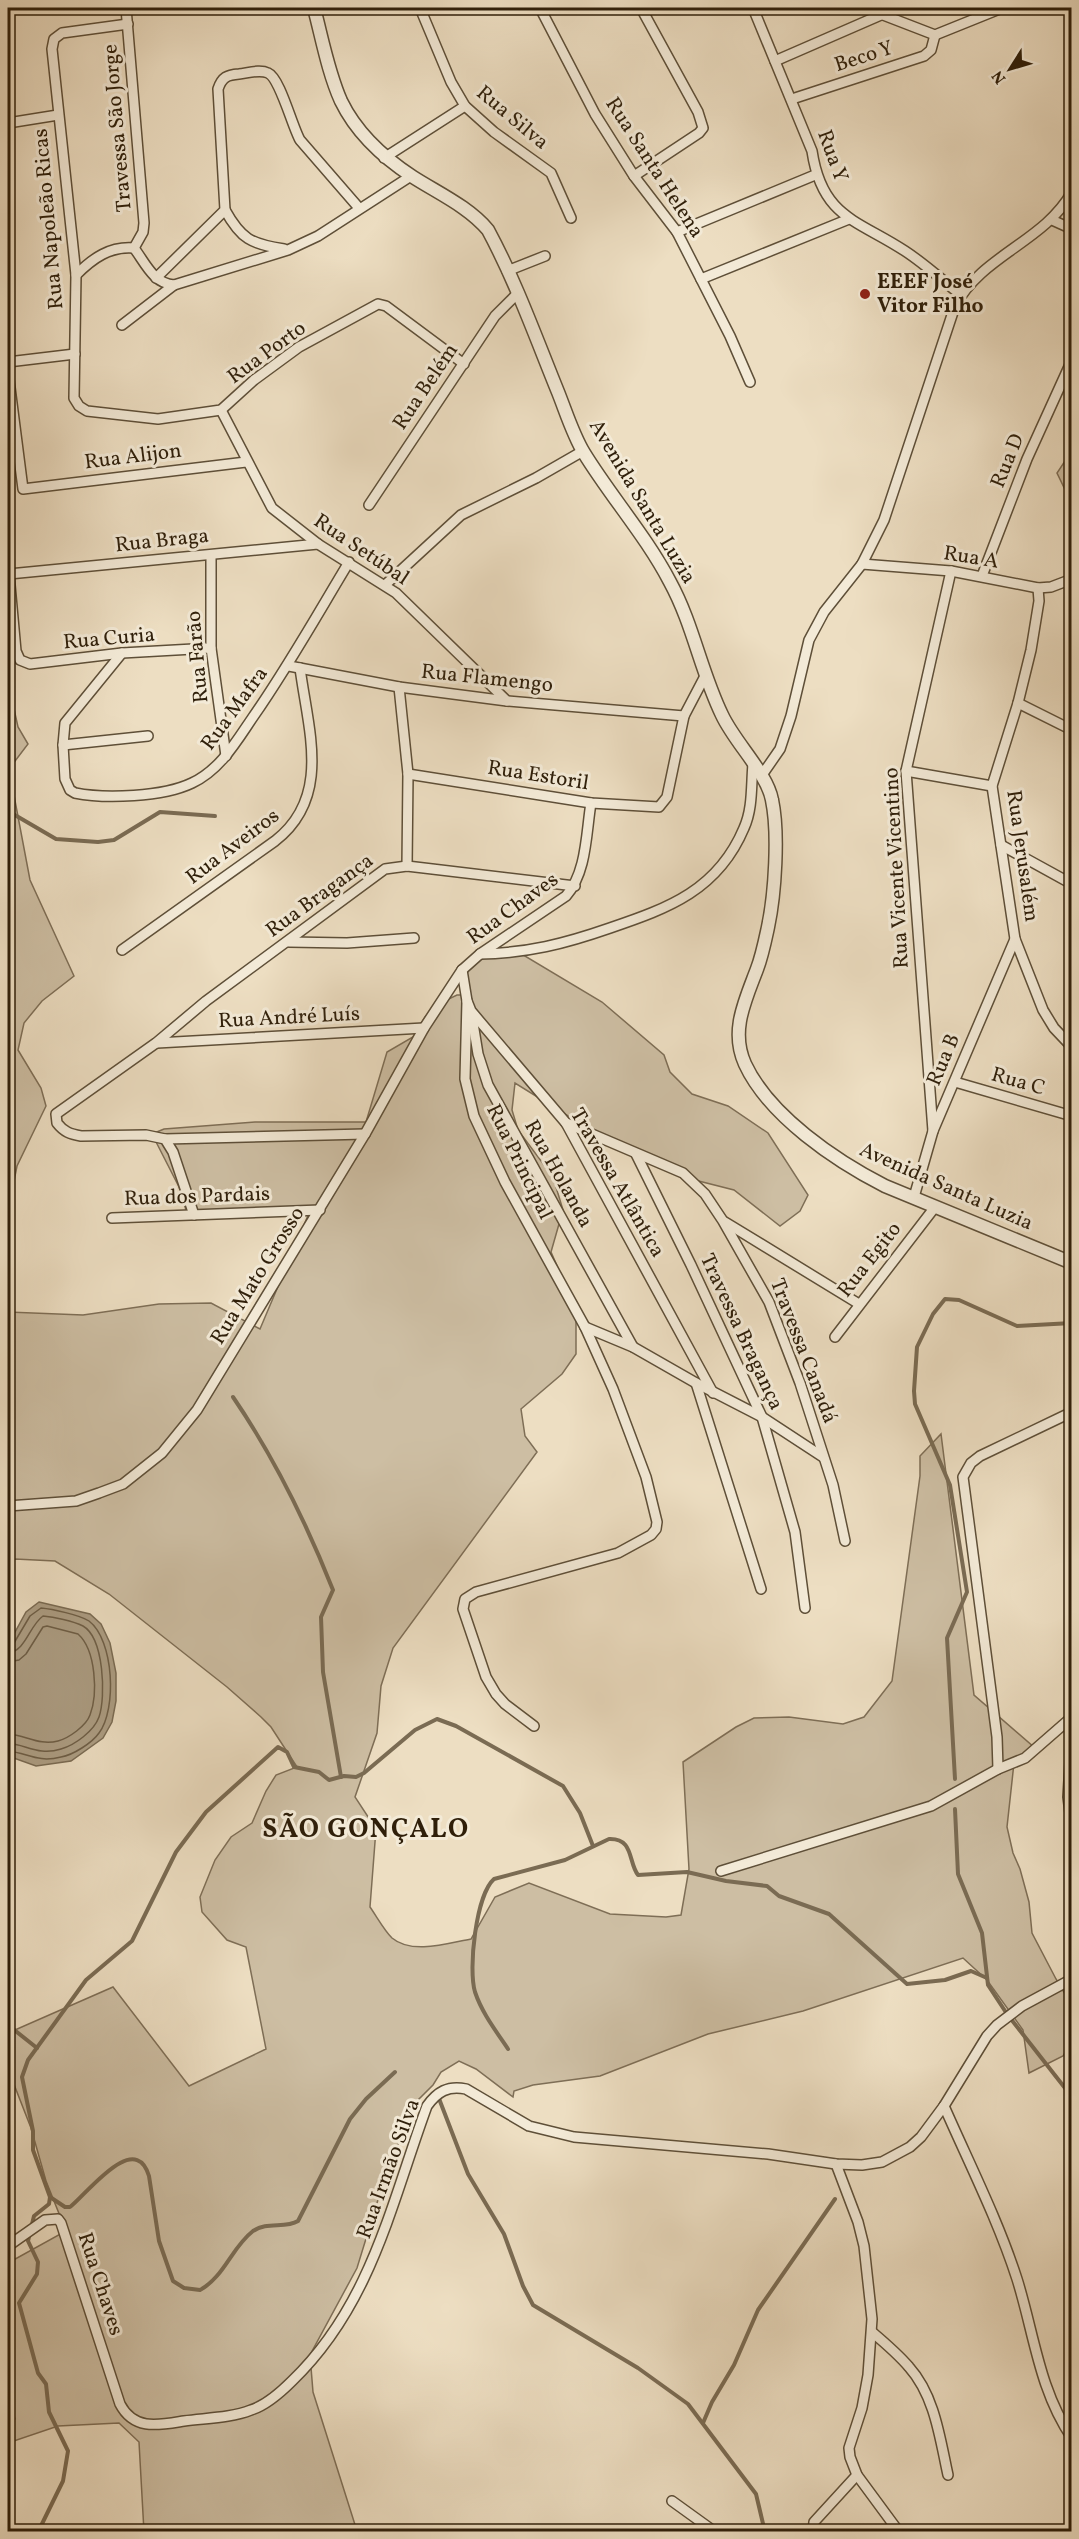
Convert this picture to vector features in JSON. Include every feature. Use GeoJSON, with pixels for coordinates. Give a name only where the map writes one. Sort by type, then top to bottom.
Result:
{"type":"FeatureCollection","features":[{"type":"Feature","properties":{"kind":"street","name":"Travessa São Jorge"},"geometry":{"type":"LineString","coordinates":[[126,8],[144,223],[143,232],[134,248]]}},
{"type":"Feature","properties":{"kind":"street","name":"Avenida Santa Luzia"},"geometry":{"type":"LineString","coordinates":[[314,8],[340,98],[353,119],[384,158],[481,222],[488,230],[518,294],[583,451],[638,529],[670,582],[693,636],[705,676],[732,735],[762,775],[772,796],[775,814],[773,888],[758,968],[741,1009],[738,1039],[745,1065],[760,1088],[803,1134],[858,1172],[935,1207],[1071,1263]]}},
{"type":"Feature","properties":{"kind":"street","name":"Rua Silva"},"geometry":{"type":"LineString","coordinates":[[420,8],[451,82],[465,106],[503,139],[551,173],[571,218]]}},
{"type":"Feature","properties":{"kind":"street","name":"Rua Santa Helena"},"geometry":{"type":"LineString","coordinates":[[540,8],[596,114],[634,176],[677,232],[730,336],[750,382]]}},
{"type":"Feature","properties":{"kind":"street"},"geometry":{"type":"LineString","coordinates":[[634,176],[699,133],[703,128],[698,112],[641,8]]}},
{"type":"Feature","properties":{"kind":"street"},"geometry":{"type":"LineString","coordinates":[[864,8],[935,35],[1002,8]]}},
{"type":"Feature","properties":{"kind":"street","name":"Rua Y"},"geometry":{"type":"LineString","coordinates":[[757,10],[812,151],[815,175],[829,198],[849,219],[906,252],[961,295]]}},
{"type":"Feature","properties":{"kind":"street"},"geometry":{"type":"LineString","coordinates":[[775,61],[883,14]]}},
{"type":"Feature","properties":{"kind":"street","name":"Rua Napoleão Ricas"},"geometry":{"type":"LineString","coordinates":[[74,398],[76,275],[52,49],[54,39],[62,33],[128,24]]}},
{"type":"Feature","properties":{"kind":"street","name":"Beco Y"},"geometry":{"type":"LineString","coordinates":[[792,99],[924,56],[930,50],[935,35]]}},
{"type":"Feature","properties":{"kind":"street"},"geometry":{"type":"LineString","coordinates":[[288,250],[264,246],[243,237],[225,210],[218,89],[221,80],[228,75],[269,73],[276,81],[300,140],[360,208]]}},
{"type":"Feature","properties":{"kind":"street"},"geometry":{"type":"LineString","coordinates":[[384,158],[465,106]]}},
{"type":"Feature","properties":{"kind":"street"},"geometry":{"type":"LineString","coordinates":[[8,123],[58,115]]}},
{"type":"Feature","properties":{"kind":"street"},"geometry":{"type":"LineString","coordinates":[[677,232],[815,175]]}},
{"type":"Feature","properties":{"kind":"street"},"geometry":{"type":"LineString","coordinates":[[123,325],[174,285],[288,250],[318,236],[411,176]]}},
{"type":"Feature","properties":{"kind":"street"},"geometry":{"type":"LineString","coordinates":[[762,775],[780,749],[791,716],[809,640],[824,612],[862,564],[884,520],[941,344],[961,295],[994,262],[1053,220],[1071,192]]}},
{"type":"Feature","properties":{"kind":"street"},"geometry":{"type":"LineString","coordinates":[[156,278],[225,210]]}},
{"type":"Feature","properties":{"kind":"street"},"geometry":{"type":"LineString","coordinates":[[701,279],[849,219]]}},
{"type":"Feature","properties":{"kind":"street"},"geometry":{"type":"LineString","coordinates":[[1053,220],[1071,229]]}},
{"type":"Feature","properties":{"kind":"street"},"geometry":{"type":"LineString","coordinates":[[76,275],[87,264],[109,251],[124,247],[134,248],[156,278],[165,284],[174,285]]}},
{"type":"Feature","properties":{"kind":"street"},"geometry":{"type":"LineString","coordinates":[[507,271],[545,256]]}},
{"type":"Feature","properties":{"kind":"street","name":"Rua Belém"},"geometry":{"type":"LineString","coordinates":[[369,505],[495,316],[518,294]]}},
{"type":"Feature","properties":{"kind":"street","name":"Rua Porto"},"geometry":{"type":"LineString","coordinates":[[74,398],[79,406],[87,411],[130,417],[158,419],[220,411],[254,380],[299,347],[378,304],[386,306],[464,364]]}},
{"type":"Feature","properties":{"kind":"street"},"geometry":{"type":"LineString","coordinates":[[8,362],[75,354]]}},
{"type":"Feature","properties":{"kind":"street","name":"Rua D"},"geometry":{"type":"LineString","coordinates":[[982,576],[1027,459],[1071,360]]}},
{"type":"Feature","properties":{"kind":"street","name":"Rua Alijon"},"geometry":{"type":"LineString","coordinates":[[8,372],[23,489],[246,462]]}},
{"type":"Feature","properties":{"kind":"street","name":"Rua Setúbal"},"geometry":{"type":"LineString","coordinates":[[220,411],[272,508],[318,544],[385,585],[507,701]]}},
{"type":"Feature","properties":{"kind":"street"},"geometry":{"type":"LineString","coordinates":[[385,585],[461,515],[536,478],[583,451]]}},
{"type":"Feature","properties":{"kind":"street","name":"Rua Braga"},"geometry":{"type":"LineString","coordinates":[[9,574],[318,544]]}},
{"type":"Feature","properties":{"kind":"street","name":"Rua Farão"},"geometry":{"type":"LineString","coordinates":[[210,555],[212,648],[226,756]]}},
{"type":"Feature","properties":{"kind":"street"},"geometry":{"type":"LineString","coordinates":[[289,666],[349,562]]}},
{"type":"Feature","properties":{"kind":"street","name":"Rua A"},"geometry":{"type":"LineString","coordinates":[[862,564],[951,571],[1038,588],[1071,579]]}},
{"type":"Feature","properties":{"kind":"street","name":"Rua Vicente Vicentino"},"geometry":{"type":"LineString","coordinates":[[933,1131],[906,771],[951,571]]}},
{"type":"Feature","properties":{"kind":"street","name":"Rua Curia"},"geometry":{"type":"LineString","coordinates":[[9,574],[16,651],[20,660],[30,664],[122,653],[212,648]]}},
{"type":"Feature","properties":{"kind":"street","name":"Rua Jerusalém"},"geometry":{"type":"LineString","coordinates":[[1038,588],[1039,601],[1035,627],[1018,703],[992,786],[1015,939],[1043,1010],[1054,1028],[1071,1047]]}},
{"type":"Feature","properties":{"kind":"street"},"geometry":{"type":"LineString","coordinates":[[122,653],[65,723],[63,745],[148,736]]}},
{"type":"Feature","properties":{"kind":"street","name":"Rua Flamengo"},"geometry":{"type":"LineString","coordinates":[[289,666],[399,687],[507,701],[684,716]]}},
{"type":"Feature","properties":{"kind":"street","name":"Rua Mafra"},"geometry":{"type":"LineString","coordinates":[[63,745],[65,779],[70,790],[82,794],[138,795],[180,788],[208,773],[226,756],[289,666]]}},
{"type":"Feature","properties":{"kind":"street","name":"Rua Aveiros"},"geometry":{"type":"LineString","coordinates":[[122,950],[286,833],[302,812],[311,784],[312,762],[300,668]]}},
{"type":"Feature","properties":{"kind":"street"},"geometry":{"type":"LineString","coordinates":[[684,716],[705,676]]}},
{"type":"Feature","properties":{"kind":"street","name":"Rua Bragança"},"geometry":{"type":"LineString","coordinates":[[165,1139],[146,1135],[81,1136],[65,1132],[55,1119],[60,1110],[156,1043],[207,1001],[290,942],[374,876],[392,867],[408,866],[408,774],[399,687]]}},
{"type":"Feature","properties":{"kind":"street"},"geometry":{"type":"LineString","coordinates":[[1018,703],[1071,730]]}},
{"type":"Feature","properties":{"kind":"street","name":"Rua Estoril"},"geometry":{"type":"LineString","coordinates":[[408,774],[591,803],[655,808],[662,805],[667,797],[684,716]]}},
{"type":"Feature","properties":{"kind":"street"},"geometry":{"type":"LineString","coordinates":[[480,954],[519,952],[565,944],[654,913],[691,894],[720,867],[739,840],[749,812],[753,764]]}},
{"type":"Feature","properties":{"kind":"street"},"geometry":{"type":"LineString","coordinates":[[906,771],[992,786]]}},
{"type":"Feature","properties":{"kind":"street","name":"Rua Chaves"},"geometry":{"type":"LineString","coordinates":[[462,970],[480,954],[566,896],[575,886],[580,873],[591,803]]}},
{"type":"Feature","properties":{"kind":"street"},"geometry":{"type":"LineString","coordinates":[[1001,845],[1071,884]]}},
{"type":"Feature","properties":{"kind":"street"},"geometry":{"type":"LineString","coordinates":[[408,866],[575,886]]}},
{"type":"Feature","properties":{"kind":"street"},"geometry":{"type":"LineString","coordinates":[[290,942],[347,943],[414,938]]}},
{"type":"Feature","properties":{"kind":"street","name":"Rua B"},"geometry":{"type":"LineString","coordinates":[[914,1197],[933,1131],[1015,939]]}},
{"type":"Feature","properties":{"kind":"street","name":"Travessa Atlântica"},"geometry":{"type":"LineString","coordinates":[[462,970],[471,1011],[566,1123],[713,1393]]}},
{"type":"Feature","properties":{"kind":"street","name":"Rua Mato Grosso"},"geometry":{"type":"LineString","coordinates":[[9,1506],[76,1501],[123,1484],[162,1454],[197,1410],[320,1210],[424,1028],[462,970]]}},
{"type":"Feature","properties":{"kind":"street","name":"Rua Principal"},"geometry":{"type":"LineString","coordinates":[[467,1001],[465,1079],[474,1116],[505,1182],[585,1327],[613,1389],[646,1477],[657,1522],[656,1529],[640,1543],[618,1553],[476,1592],[463,1603],[486,1677],[505,1704],[534,1726]]}},
{"type":"Feature","properties":{"kind":"street","name":"Rua Holanda"},"geometry":{"type":"LineString","coordinates":[[471,1011],[475,1044],[488,1084],[633,1347]]}},
{"type":"Feature","properties":{"kind":"street","name":"Rua André Luís"},"geometry":{"type":"LineString","coordinates":[[156,1043],[424,1028]]}},
{"type":"Feature","properties":{"kind":"street","name":"Rua C"},"geometry":{"type":"LineString","coordinates":[[955,1082],[1071,1116]]}},
{"type":"Feature","properties":{"kind":"street"},"geometry":{"type":"LineString","coordinates":[[566,1123],[636,1154]]}},
{"type":"Feature","properties":{"kind":"street"},"geometry":{"type":"LineString","coordinates":[[165,1139],[365,1134]]}},
{"type":"Feature","properties":{"kind":"street"},"geometry":{"type":"LineString","coordinates":[[165,1139],[173,1152],[194,1215]]}},
{"type":"Feature","properties":{"kind":"street","name":"Travessa Canadá"},"geometry":{"type":"LineString","coordinates":[[636,1154],[683,1173],[705,1194],[769,1302],[800,1383],[838,1505],[845,1541]]}},
{"type":"Feature","properties":{"kind":"street","name":"Travessa Bragança"},"geometry":{"type":"LineString","coordinates":[[636,1154],[696,1275],[762,1418],[795,1532],[805,1608]]}},
{"type":"Feature","properties":{"kind":"street","name":"Rua Egito"},"geometry":{"type":"LineString","coordinates":[[835,1337],[935,1207]]}},
{"type":"Feature","properties":{"kind":"street","name":"Rua dos Pardais"},"geometry":{"type":"LineString","coordinates":[[112,1218],[320,1210]]}},
{"type":"Feature","properties":{"kind":"street"},"geometry":{"type":"LineString","coordinates":[[723,1221],[859,1304]]}},
{"type":"Feature","properties":{"kind":"street"},"geometry":{"type":"LineString","coordinates":[[585,1327],[633,1347],[762,1418],[823,1457]]}},
{"type":"Feature","properties":{"kind":"street"},"geometry":{"type":"LineString","coordinates":[[696,1383],[761,1589]]}},
{"type":"Feature","properties":{"kind":"street"},"geometry":{"type":"LineString","coordinates":[[998,1769],[997,1737],[963,1477],[971,1462],[980,1456],[1071,1412]]}},
{"type":"Feature","properties":{"kind":"street"},"geometry":{"type":"LineString","coordinates":[[721,1871],[931,1806],[998,1769],[1024,1758],[1071,1717]]}},
{"type":"Feature","properties":{"kind":"street"},"geometry":{"type":"LineString","coordinates":[[1071,1730],[1068,1797],[1071,1828]]}},
{"type":"Feature","properties":{"kind":"street","name":"Rua Irmão Silva"},"geometry":{"type":"LineString","coordinates":[[127,2415],[138,2424],[151,2425],[252,2410],[278,2394],[312,2362],[354,2298],[377,2254],[427,2106],[442,2090],[459,2087],[466,2089],[529,2126],[574,2137],[768,2154],[836,2164],[862,2165],[882,2162],[898,2155],[921,2137],[944,2106],[987,2036],[997,2025],[1022,2006],[1071,1979]]}},
{"type":"Feature","properties":{"kind":"street"},"geometry":{"type":"LineString","coordinates":[[944,2106],[1010,2256],[1044,2383],[1071,2438]]}},
{"type":"Feature","properties":{"kind":"street"},"geometry":{"type":"LineString","coordinates":[[836,2164],[858,2222],[864,2246],[872,2332],[862,2408],[849,2448],[856,2475],[899,2532]]}},
{"type":"Feature","properties":{"kind":"street","name":"Rua Chaves"},"geometry":{"type":"LineString","coordinates":[[8,2246],[45,2220],[58,2219],[61,2223],[120,2404],[127,2415]]}},
{"type":"Feature","properties":{"kind":"street"},"geometry":{"type":"LineString","coordinates":[[872,2332],[911,2368],[920,2382],[935,2418],[948,2475]]}},
{"type":"Feature","properties":{"kind":"street"},"geometry":{"type":"LineString","coordinates":[[813,2532],[814,2522],[856,2475]]}},
{"type":"Feature","properties":{"kind":"street"},"geometry":{"type":"LineString","coordinates":[[672,2501],[715,2532]]}},
{"type":"Feature","properties":{"kind":"shaded area"},"geometry":{"type":"Polygon","coordinates":[[[1071,452],[1072,499],[1070,500],[1057,473],[1071,452]]]}},
{"type":"Feature","properties":{"kind":"shaded area"},"geometry":{"type":"Polygon","coordinates":[[[8,583],[14,709],[18,727],[28,744],[9,769],[30,880],[74,976],[42,1001],[24,1023],[18,1050],[41,1088],[46,1106],[17,1166],[8,1211],[8,583]]]}},
{"type":"Feature","properties":{"kind":"shaded area"},"geometry":{"type":"Polygon","coordinates":[[[499,953],[520,953],[602,1002],[664,1055],[670,1072],[692,1094],[728,1106],[768,1133],[808,1195],[800,1211],[780,1226],[734,1190],[679,1176],[623,1150],[515,1083],[512,1110],[518,1130],[553,1177],[563,1210],[551,1252],[576,1309],[576,1354],[562,1374],[521,1409],[525,1436],[537,1452],[393,1648],[381,1686],[377,1733],[355,1797],[376,1829],[370,1907],[392,1938],[400,1943],[420,1947],[471,1939],[495,1897],[529,1883],[610,1914],[666,1917],[681,1915],[689,1869],[683,1762],[736,1727],[754,1718],[789,1717],[843,1724],[864,1717],[892,1681],[920,1476],[920,1456],[941,1434],[974,1695],[1035,1748],[1014,1763],[1007,1827],[1029,1902],[1032,1933],[1071,2004],[1071,2042],[1063,2056],[1029,2073],[1023,2030],[987,1980],[963,1958],[803,2011],[708,2034],[600,2076],[533,2085],[514,2091],[513,2097],[476,2069],[459,2061],[441,2072],[433,2085],[415,2103],[385,2177],[357,2268],[310,2355],[313,2392],[357,2531],[144,2532],[139,2442],[119,2423],[58,2426],[8,2443],[8,2424],[15,2419],[8,2391],[8,2263],[66,2231],[46,2181],[31,2128],[8,2069],[8,2033],[113,1987],[189,2086],[266,2049],[246,1947],[227,1940],[202,1912],[200,1897],[215,1860],[231,1837],[252,1823],[276,1775],[297,1767],[271,1727],[261,1717],[227,1687],[109,1594],[55,1561],[15,1559],[8,1562],[8,1312],[83,1315],[159,1304],[211,1303],[260,1329],[312,1206],[189,1220],[179,1187],[152,1134],[164,1129],[255,1122],[366,1122],[387,1052],[413,1037],[425,1017],[438,1004],[457,995],[463,995],[465,974],[481,959],[499,953]]]}},
{"type":"Feature","properties":{"kind":"water"},"geometry":{"type":"Polygon","coordinates":[[[39,1602],[90,1614],[101,1624],[110,1643],[116,1673],[116,1701],[112,1722],[103,1738],[71,1761],[36,1766],[8,1756],[8,1645],[26,1612],[39,1602]]]}},
{"type":"Feature","properties":{"kind":"waterway"},"geometry":{"type":"LineString","coordinates":[[8,811],[56,839],[98,842],[114,840],[160,812],[215,816]]}},
{"type":"Feature","properties":{"kind":"waterway"},"geometry":{"type":"LineString","coordinates":[[955,1779],[947,1638],[967,1592],[950,1485],[915,1404],[917,1347],[933,1314],[945,1299],[959,1300],[1017,1326],[1072,1323]]}},
{"type":"Feature","properties":{"kind":"waterway"},"geometry":{"type":"LineString","coordinates":[[233,1397],[288,1490],[333,1590],[321,1617],[323,1672],[341,1777]]}},
{"type":"Feature","properties":{"kind":"waterway"},"geometry":{"type":"LineString","coordinates":[[38,2532],[63,2481],[68,2451],[49,2412],[46,2384],[38,2373],[19,2303],[37,2274],[38,2262],[28,2241],[34,2216],[49,2204],[50,2197],[33,2150],[33,2131],[22,2077],[28,2060],[86,1980],[132,1941],[176,1852],[206,1812],[278,1747],[287,1752],[294,1767],[319,1772],[329,1780],[344,1776],[356,1777],[364,1773],[415,1730],[437,1719],[456,1726],[563,1786],[580,1813],[593,1846]]}},
{"type":"Feature","properties":{"kind":"waterway"},"geometry":{"type":"LineString","coordinates":[[955,1809],[958,1874],[982,1933],[988,1985],[1007,2014],[1072,2097]]}},
{"type":"Feature","properties":{"kind":"waterway"},"geometry":{"type":"LineString","coordinates":[[508,2049],[481,2007],[473,1981],[473,1950],[482,1900],[494,1879],[565,1860],[609,1839],[623,1842],[638,1875],[687,1872],[726,1881],[767,1886],[779,1896],[829,1914],[907,1984],[945,1980],[971,1971],[987,1978]]}},
{"type":"Feature","properties":{"kind":"waterway"},"geometry":{"type":"LineString","coordinates":[[8,2025],[37,2048]]}},
{"type":"Feature","properties":{"kind":"waterway"},"geometry":{"type":"LineString","coordinates":[[50,2197],[65,2207],[70,2207],[110,2169],[133,2159],[142,2163],[149,2176],[159,2241],[173,2281],[184,2288],[200,2290],[215,2278],[239,2245],[253,2231],[264,2226],[287,2225],[298,2221],[350,2119],[366,2099],[395,2072]]}},
{"type":"Feature","properties":{"kind":"waterway"},"geometry":{"type":"LineString","coordinates":[[438,2096],[468,2174],[504,2234],[523,2286],[533,2305],[638,2368],[688,2404],[756,2494],[765,2532]]}},
{"type":"Feature","properties":{"kind":"waterway"},"geometry":{"type":"LineString","coordinates":[[703,2423],[712,2402],[734,2365],[758,2310],[835,2199]]}},
{"type":"Feature","properties":{"kind":"place","name":"EEEF José Vitor Filho"},"geometry":{"type":"Point","coordinates":[865,294]}},
{"type":"Feature","properties":{"kind":"district","name":"SÃO GONÇALO"},"geometry":{"type":"Point","coordinates":[366,1830]}}]}
